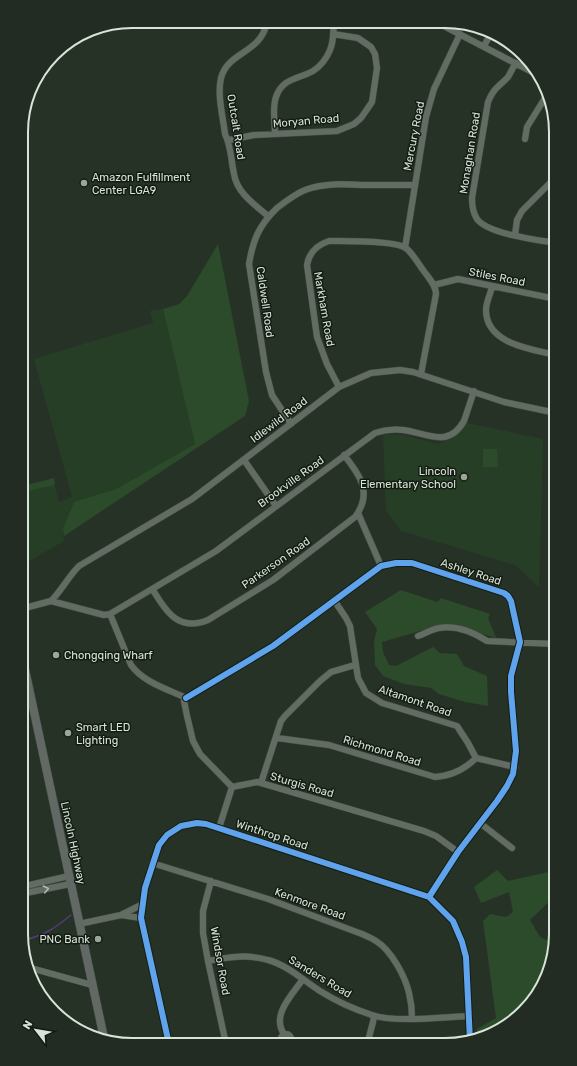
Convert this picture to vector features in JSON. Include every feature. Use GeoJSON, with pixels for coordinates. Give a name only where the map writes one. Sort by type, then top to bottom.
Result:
{"type":"FeatureCollection","features":[{"type":"Feature","properties":{"kind":"main road","name":"Lincoln Highway"},"geometry":{"type":"LineString","coordinates":[[28,686],[103,1033]]}},
{"type":"Feature","properties":{"kind":"street","name":"Outcalt Road"},"geometry":{"type":"LineString","coordinates":[[265,28],[259,40],[231,61],[225,68],[221,78],[220,97],[234,176],[238,187],[244,195],[268,216]]}},
{"type":"Feature","properties":{"kind":"street"},"geometry":{"type":"LineString","coordinates":[[275,134],[274,106],[278,92],[291,79],[310,73],[320,66],[331,49],[334,28]]}},
{"type":"Feature","properties":{"kind":"street"},"geometry":{"type":"LineString","coordinates":[[449,28],[528,70]]}},
{"type":"Feature","properties":{"kind":"street","name":"Moryan Road"},"geometry":{"type":"LineString","coordinates":[[228,140],[254,135],[337,131],[354,124],[367,111],[372,102],[377,68],[375,54],[371,47],[358,38],[333,34]]}},
{"type":"Feature","properties":{"kind":"street","name":"Mercury Road"},"geometry":{"type":"LineString","coordinates":[[405,248],[426,117],[440,76],[460,34]]}},
{"type":"Feature","properties":{"kind":"street"},"geometry":{"type":"LineString","coordinates":[[484,46],[488,38]]}},
{"type":"Feature","properties":{"kind":"street","name":"Monaghan Road"},"geometry":{"type":"LineString","coordinates":[[516,63],[507,77],[496,87],[488,102],[472,198],[474,212],[480,223],[495,231],[549,242]]}},
{"type":"Feature","properties":{"kind":"street"},"geometry":{"type":"LineString","coordinates":[[525,139],[527,127],[543,100]]}},
{"type":"Feature","properties":{"kind":"street","name":"Caldwell Road"},"geometry":{"type":"LineString","coordinates":[[291,424],[272,395],[266,372],[250,274],[249,264],[254,241],[261,227],[268,216],[294,195],[317,186],[332,184],[415,185]]}},
{"type":"Feature","properties":{"kind":"street"},"geometry":{"type":"LineString","coordinates":[[515,235],[517,220],[522,211],[549,184]]}},
{"type":"Feature","properties":{"kind":"street","name":"Markham Road"},"geometry":{"type":"LineString","coordinates":[[339,387],[327,364],[317,337],[307,265],[308,258],[311,252],[329,241],[375,242],[402,245],[405,248]]}},
{"type":"Feature","properties":{"kind":"street"},"geometry":{"type":"LineString","coordinates":[[405,248],[410,252],[434,285],[436,294],[421,374]]}},
{"type":"Feature","properties":{"kind":"street","name":"Stiles Road"},"geometry":{"type":"LineString","coordinates":[[434,285],[458,279],[549,298]]}},
{"type":"Feature","properties":{"kind":"street"},"geometry":{"type":"LineString","coordinates":[[492,286],[486,310],[489,324],[493,332],[512,343],[549,353]]}},
{"type":"Feature","properties":{"kind":"street","name":"Idlewild Road"},"geometry":{"type":"LineString","coordinates":[[51,601],[62,590],[78,566],[192,499],[339,387],[371,373],[400,370],[421,374],[504,402],[549,412]]}},
{"type":"Feature","properties":{"kind":"street","name":"Brookville Road"},"geometry":{"type":"LineString","coordinates":[[110,614],[153,590],[216,551],[370,436],[380,431],[403,430],[438,438],[445,438],[452,435],[462,426],[474,392]]}},
{"type":"Feature","properties":{"kind":"street"},"geometry":{"type":"LineString","coordinates":[[344,455],[357,472],[362,482],[363,494],[358,513],[381,566]]}},
{"type":"Feature","properties":{"kind":"street"},"geometry":{"type":"LineString","coordinates":[[244,460],[276,506]]}},
{"type":"Feature","properties":{"kind":"street","name":"Parkerson Road"},"geometry":{"type":"LineString","coordinates":[[153,590],[167,612],[174,618],[182,622],[203,622],[273,580],[358,513]]}},
{"type":"Feature","properties":{"kind":"street","name":"Ashley Road"},"geometry":{"type":"LineString","coordinates":[[186,698],[273,646],[381,566],[396,563],[412,563],[504,593],[508,596],[511,601],[520,642],[511,676],[516,751],[515,767],[507,786],[458,852],[429,897]]}},
{"type":"Feature","properties":{"kind":"street","name":"Altamont Road"},"geometry":{"type":"LineString","coordinates":[[334,600],[350,626],[358,678],[366,693],[382,703],[456,726],[476,758]]}},
{"type":"Feature","properties":{"kind":"street"},"geometry":{"type":"LineString","coordinates":[[28,607],[51,601],[104,615],[110,614],[134,669],[152,683],[186,698],[184,701],[193,741],[200,754],[232,787],[219,828]]}},
{"type":"Feature","properties":{"kind":"street"},"geometry":{"type":"LineString","coordinates":[[418,636],[437,628],[452,627],[487,641],[549,644]]}},
{"type":"Feature","properties":{"kind":"street"},"geometry":{"type":"LineString","coordinates":[[261,783],[281,721],[330,672],[355,665]]}},
{"type":"Feature","properties":{"kind":"street","name":"Richmond Road"},"geometry":{"type":"LineString","coordinates":[[276,738],[329,745],[435,777],[450,775],[476,758]]}},
{"type":"Feature","properties":{"kind":"street"},"geometry":{"type":"LineString","coordinates":[[476,758],[515,767]]}},
{"type":"Feature","properties":{"kind":"street","name":"Sturgis Road"},"geometry":{"type":"LineString","coordinates":[[232,787],[257,782],[261,783],[424,831],[436,836],[458,852]]}},
{"type":"Feature","properties":{"kind":"street","name":"Winthrop Road"},"geometry":{"type":"LineString","coordinates":[[167,1038],[141,918],[145,888],[158,845],[167,835],[181,826],[197,823],[219,828],[429,897],[453,921],[462,942],[466,957],[469,1035]]}},
{"type":"Feature","properties":{"kind":"street"},"geometry":{"type":"LineString","coordinates":[[480,823],[512,848]]}},
{"type":"Feature","properties":{"kind":"street","name":"Kenmore Road"},"geometry":{"type":"LineString","coordinates":[[152,863],[275,902],[362,934],[376,941],[384,947],[397,965],[406,982],[409,992],[412,1018]]}},
{"type":"Feature","properties":{"kind":"street"},"geometry":{"type":"LineString","coordinates":[[28,886],[69,880]]}},
{"type":"Feature","properties":{"kind":"street"},"geometry":{"type":"LineString","coordinates":[[28,892],[69,880]]}},
{"type":"Feature","properties":{"kind":"street","name":"Windsor Road"},"geometry":{"type":"LineString","coordinates":[[211,881],[203,911],[202,922],[208,961],[225,1038]]}},
{"type":"Feature","properties":{"kind":"street"},"geometry":{"type":"LineString","coordinates":[[79,924],[122,915],[143,904]]}},
{"type":"Feature","properties":{"kind":"street"},"geometry":{"type":"LineString","coordinates":[[122,915],[141,918]]}},
{"type":"Feature","properties":{"kind":"street","name":"Sanders Road"},"geometry":{"type":"LineString","coordinates":[[208,961],[237,957],[253,957],[269,960],[289,969],[338,1002],[374,1016],[398,1019],[468,1016]]}},
{"type":"Feature","properties":{"kind":"street"},"geometry":{"type":"LineString","coordinates":[[35,970],[92,985]]}},
{"type":"Feature","properties":{"kind":"street"},"geometry":{"type":"LineString","coordinates":[[284,1034],[280,1029],[279,1020],[282,1011],[303,979]]}},
{"type":"Feature","properties":{"kind":"street"},"geometry":{"type":"LineString","coordinates":[[368,1038],[374,1016]]}},
{"type":"Feature","properties":{"kind":"shaded area"},"geometry":{"type":"Polygon","coordinates":[[[218,244],[249,401],[245,416],[64,536],[63,528],[74,502],[116,489],[195,444],[163,309],[179,304],[187,296],[218,244]]]}},
{"type":"Feature","properties":{"kind":"shaded area"},"geometry":{"type":"Polygon","coordinates":[[[163,309],[195,444],[116,489],[74,502],[63,528],[64,541],[28,562],[28,489],[54,483],[59,502],[72,497],[34,359],[153,323],[150,311],[163,309]]]}},
{"type":"Feature","properties":{"kind":"shaded area","name":"Lincoln Elementary School"},"geometry":{"type":"Polygon","coordinates":[[[467,423],[543,439],[539,587],[515,565],[401,531],[386,510],[383,434],[404,435],[438,444],[456,436],[467,423]]]}},
{"type":"Feature","properties":{"kind":"shaded area"},"geometry":{"type":"Polygon","coordinates":[[[483,449],[497,449],[498,467],[483,467],[483,449]]]}},
{"type":"Feature","properties":{"kind":"shaded area"},"geometry":{"type":"Polygon","coordinates":[[[54,478],[55,485],[28,491],[28,484],[54,478]]]}},
{"type":"Feature","properties":{"kind":"shaded area"},"geometry":{"type":"Polygon","coordinates":[[[401,590],[437,602],[441,598],[490,614],[488,618],[496,638],[473,631],[434,627],[382,642],[383,652],[389,665],[396,666],[433,647],[440,653],[457,654],[464,666],[487,676],[488,706],[465,702],[439,694],[431,688],[404,684],[383,676],[375,665],[374,642],[377,629],[365,612],[401,590]]]}},
{"type":"Feature","properties":{"kind":"shaded area"},"geometry":{"type":"Polygon","coordinates":[[[497,870],[508,881],[548,872],[549,874],[549,902],[530,920],[540,937],[549,941],[547,954],[538,980],[527,997],[508,1016],[491,1027],[477,1032],[477,1029],[496,1018],[483,921],[490,914],[506,917],[513,912],[509,892],[481,903],[474,887],[497,870]]]}},
{"type":"Feature","properties":{"kind":"waterway"},"geometry":{"type":"LineString","coordinates":[[28,939],[39,936],[50,930],[71,915]]}},
{"type":"Feature","properties":{"kind":"cycle path"},"geometry":{"type":"LineString","coordinates":[[186,698],[273,646],[381,566],[396,563],[412,563],[504,593],[508,596],[511,601],[520,642],[511,676],[516,751],[513,774],[497,801],[458,852],[429,897]]}},
{"type":"Feature","properties":{"kind":"cycle path"},"geometry":{"type":"LineString","coordinates":[[168,1038],[141,918],[145,888],[159,845],[167,835],[181,826],[197,823],[206,824],[429,897],[453,921],[462,942],[466,957],[470,1035]]}},
{"type":"Feature","properties":{"kind":"place","name":"Amazon Fulfillment Center LGA9"},"geometry":{"type":"Point","coordinates":[84,183]}},
{"type":"Feature","properties":{"kind":"place","name":"Lincoln Elementary School"},"geometry":{"type":"Point","coordinates":[464,477]}},
{"type":"Feature","properties":{"kind":"place","name":"Chongqing Wharf"},"geometry":{"type":"Point","coordinates":[56,655]}},
{"type":"Feature","properties":{"kind":"place","name":"Smart LED Lighting"},"geometry":{"type":"Point","coordinates":[68,733]}},
{"type":"Feature","properties":{"kind":"place","name":"PNC Bank"},"geometry":{"type":"Point","coordinates":[98,939]}}]}
